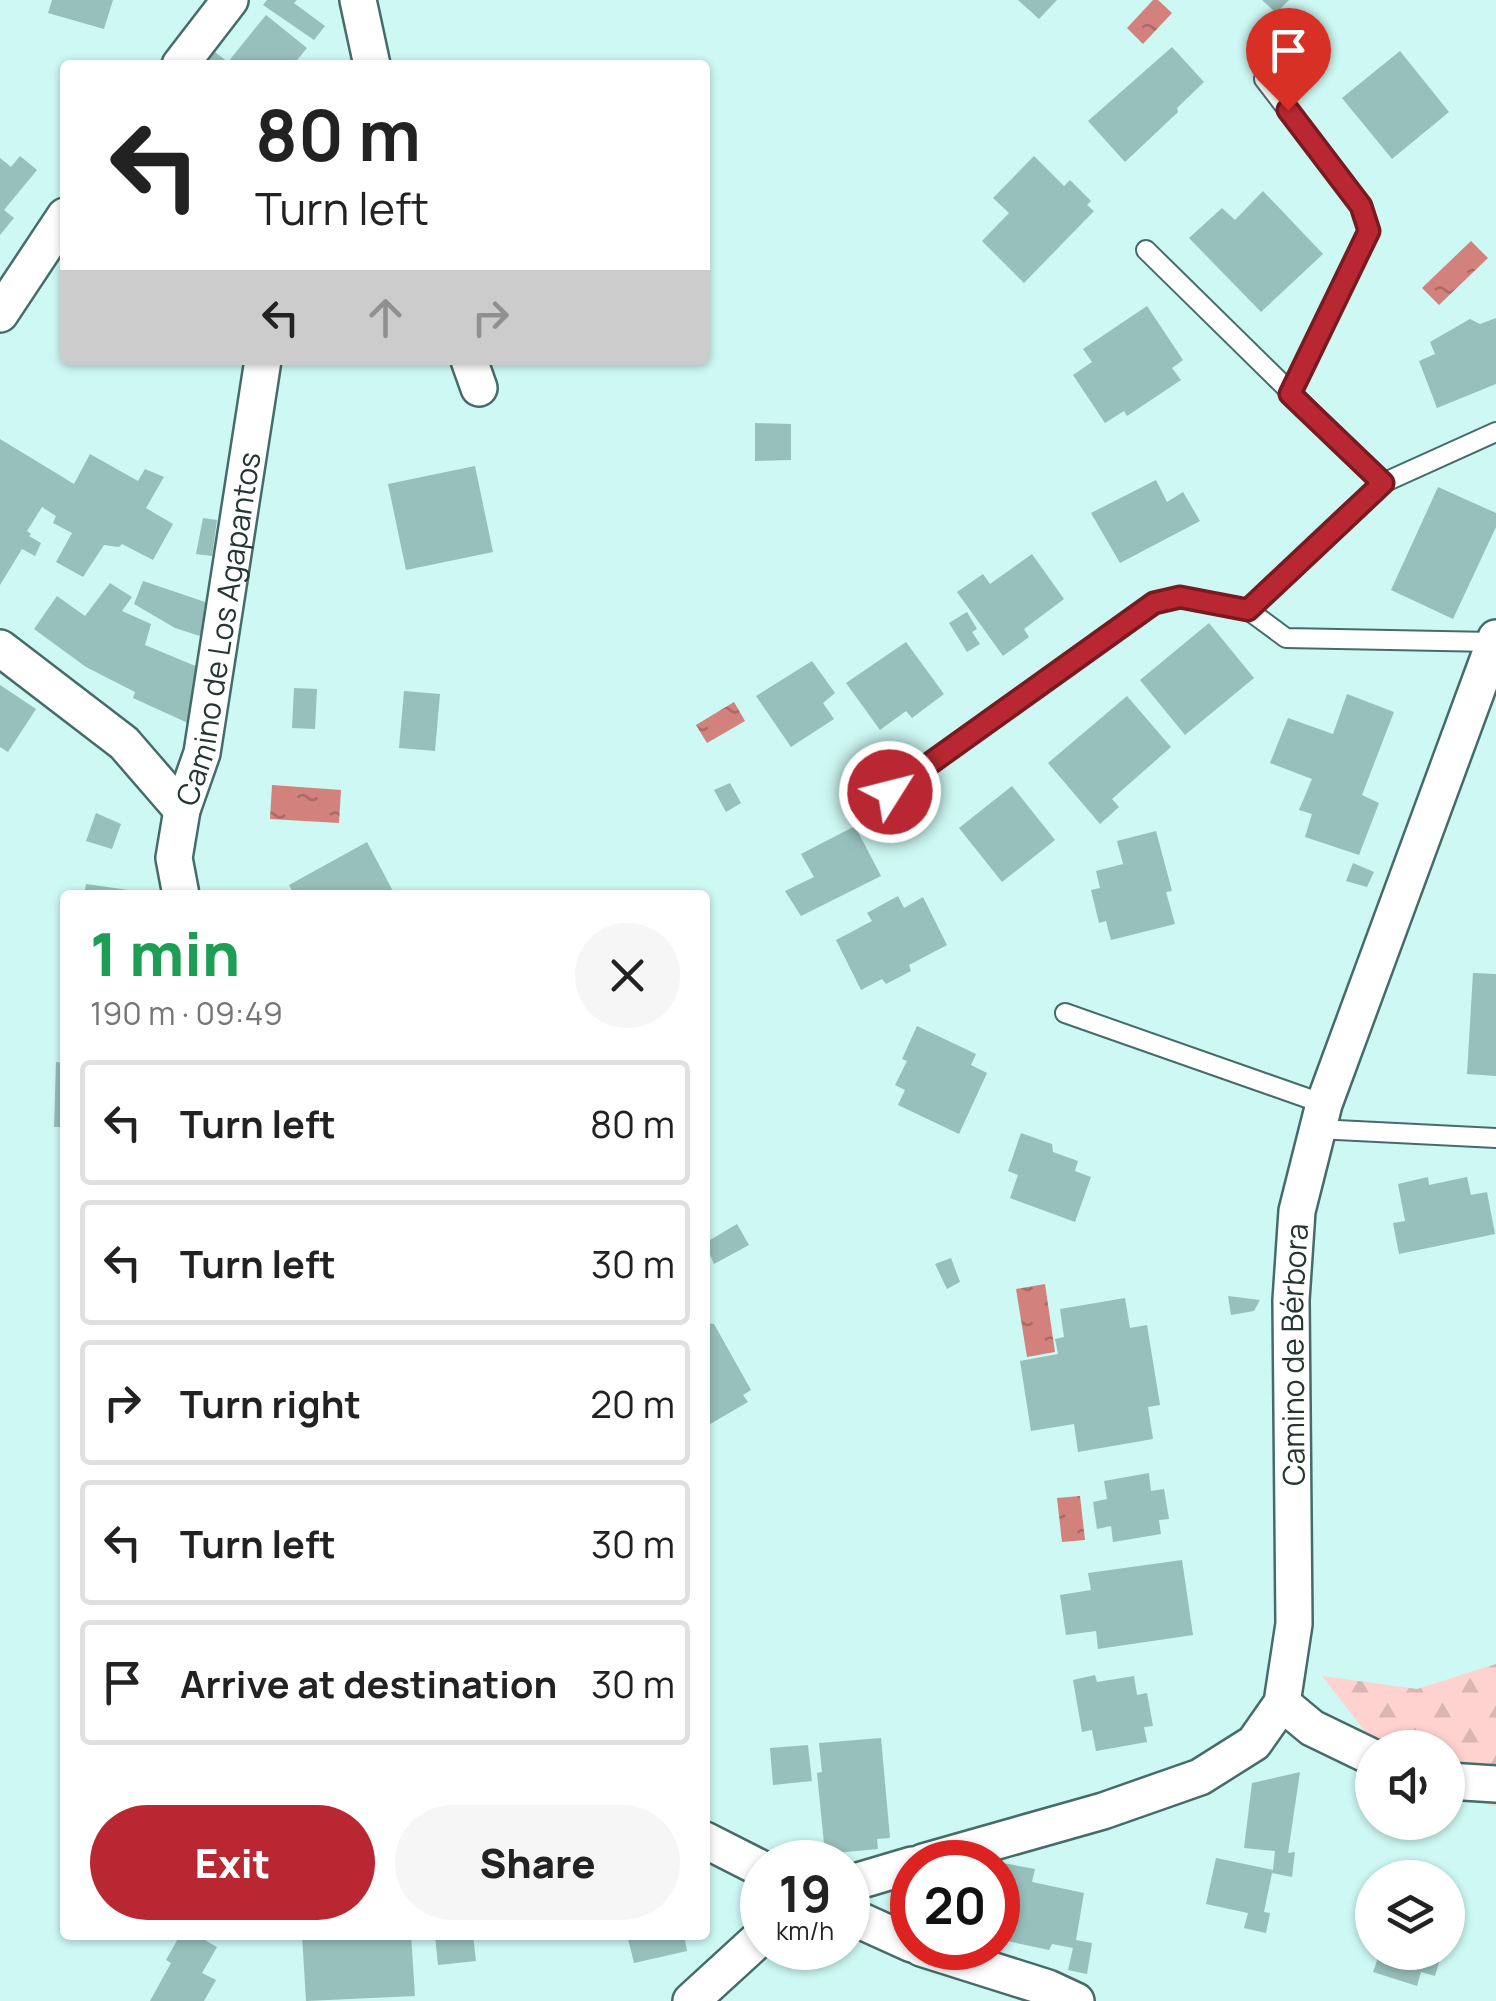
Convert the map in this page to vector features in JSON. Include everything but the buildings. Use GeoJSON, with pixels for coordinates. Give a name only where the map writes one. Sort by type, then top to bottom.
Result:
{"type":"FeatureCollection","features":[{"type":"Feature","properties":{"kind":"street"},"geometry":{"type":"LineString","coordinates":[[184,60],[230,0]]}},
{"type":"Feature","properties":{"kind":"street"},"geometry":{"type":"LineString","coordinates":[[358,0],[371,60]]}},
{"type":"Feature","properties":{"kind":"street"},"geometry":{"type":"LineString","coordinates":[[0,314],[60,224]]}},
{"type":"Feature","properties":{"kind":"street","name":"Camino de Los Agapantos"},"geometry":{"type":"LineString","coordinates":[[180,890],[174,858],[182,810],[202,753],[262,365]]}},
{"type":"Feature","properties":{"kind":"street","name":"Camino de Bérbora"},"geometry":{"type":"LineString","coordinates":[[1000,1840],[1102,1811],[1200,1777],[1254,1743],[1282,1704],[1294,1624],[1291,1300],[1297,1211],[1320,1117],[1495,640]]}},
{"type":"Feature","properties":{"kind":"street"},"geometry":{"type":"LineString","coordinates":[[0,648],[124,743],[182,810]]}},
{"type":"Feature","properties":{"kind":"street"},"geometry":{"type":"LineString","coordinates":[[1282,1704],[1312,1728],[1355,1749]]}},
{"type":"Feature","properties":{"kind":"street"},"geometry":{"type":"LineString","coordinates":[[1465,1782],[1496,1784]]}},
{"type":"Feature","properties":{"kind":"street"},"geometry":{"type":"LineString","coordinates":[[710,1843],[740,1858]]}},
{"type":"Feature","properties":{"kind":"street"},"geometry":{"type":"LineString","coordinates":[[691,2001],[740,1956]]}},
{"type":"Feature","properties":{"kind":"street"},"geometry":{"type":"LineString","coordinates":[[991,1970],[1076,2001]]}},
{"type":"Feature","properties":{"kind":"lane"},"geometry":{"type":"LineString","coordinates":[[1264,78],[1361,206],[1369,231],[1290,394]]}},
{"type":"Feature","properties":{"kind":"lane"},"geometry":{"type":"LineString","coordinates":[[1146,250],[1383,483]]}},
{"type":"Feature","properties":{"kind":"lane"},"geometry":{"type":"LineString","coordinates":[[1248,610],[1383,483],[1496,432]]}},
{"type":"Feature","properties":{"kind":"lane"},"geometry":{"type":"LineString","coordinates":[[890,792],[1154,603],[1180,597],[1248,610],[1286,638],[1495,640]]}},
{"type":"Feature","properties":{"kind":"lane"},"geometry":{"type":"LineString","coordinates":[[1065,1013],[1320,1117],[1496,1138]]}},
{"type":"Feature","properties":{"kind":"green space"},"geometry":{"type":"Polygon","coordinates":[[[1496,1664],[1496,1806],[1465,1799],[1465,1730],[1364,1730],[1322,1676],[1417,1689],[1496,1664]]]}},
{"type":"Feature","properties":{"kind":"water"},"geometry":{"type":"Polygon","coordinates":[[[1153,0],[1172,13],[1143,44],[1127,28],[1153,0]]]}},
{"type":"Feature","properties":{"kind":"water"},"geometry":{"type":"Polygon","coordinates":[[[1471,241],[1488,258],[1439,305],[1422,288],[1471,241]]]}},
{"type":"Feature","properties":{"kind":"water"},"geometry":{"type":"Polygon","coordinates":[[[734,702],[745,721],[707,743],[696,725],[734,702]]]}},
{"type":"Feature","properties":{"kind":"water"},"geometry":{"type":"Polygon","coordinates":[[[272,785],[341,790],[339,823],[270,819],[272,785]]]}},
{"type":"Feature","properties":{"kind":"water"},"geometry":{"type":"Polygon","coordinates":[[[1045,1284],[1055,1352],[1027,1357],[1016,1289],[1045,1284]]]}},
{"type":"Feature","properties":{"kind":"water"},"geometry":{"type":"Polygon","coordinates":[[[1080,1496],[1085,1540],[1062,1542],[1057,1498],[1080,1496]]]}},
{"type":"Feature","properties":{"kind":"route"},"geometry":{"type":"LineString","coordinates":[[890,792],[1154,603],[1180,597],[1248,610],[1383,483],[1290,394],[1369,231],[1361,206],[1288,110]]}}]}
